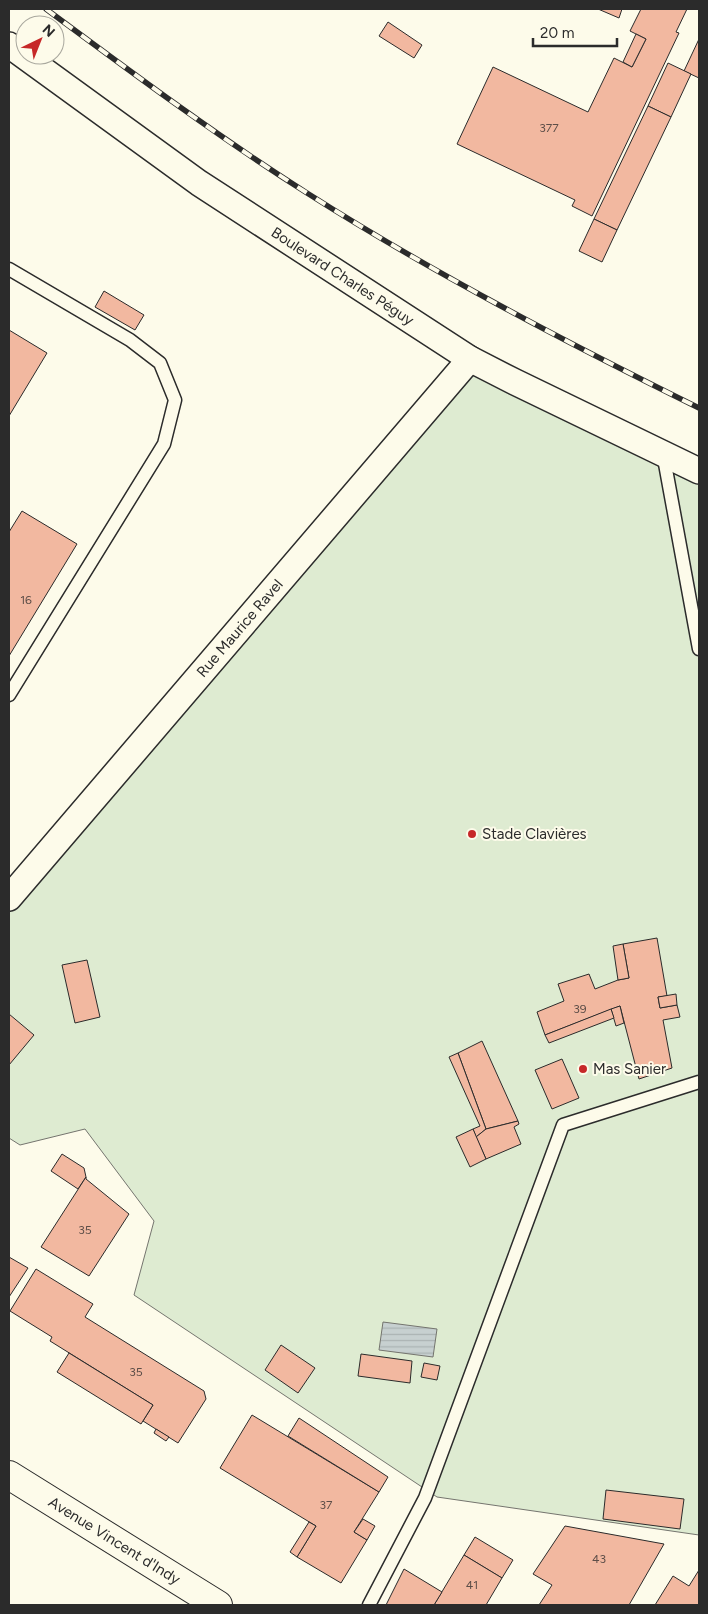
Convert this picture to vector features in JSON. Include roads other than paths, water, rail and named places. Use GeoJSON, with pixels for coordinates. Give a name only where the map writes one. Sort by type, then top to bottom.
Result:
{"type":"FeatureCollection","features":[{"type":"Feature","properties":{"kind":"street","name":"Boulevard Charles Péguy"},"geometry":{"type":"LineString","coordinates":[[9,45],[198,183],[470,359],[699,471]]}},
{"type":"Feature","properties":{"kind":"street","name":"Rue Maurice Ravel"},"geometry":{"type":"LineString","coordinates":[[9,898],[470,359]]}},
{"type":"Feature","properties":{"kind":"street","name":"Avenue Vincent d'Indy"},"geometry":{"type":"LineString","coordinates":[[9,1475],[218,1605]]}},
{"type":"Feature","properties":{"kind":"lane"},"geometry":{"type":"LineString","coordinates":[[9,269],[130,340],[160,363],[175,400],[164,444],[9,695]]}},
{"type":"Feature","properties":{"kind":"lane"},"geometry":{"type":"LineString","coordinates":[[663,453],[699,649]]}},
{"type":"Feature","properties":{"kind":"lane"},"geometry":{"type":"LineString","coordinates":[[369,1605],[426,1498],[563,1125],[699,1082]]}},
{"type":"Feature","properties":{"kind":"railway"},"geometry":{"type":"LineString","coordinates":[[46,9],[207,126],[307,193],[403,251],[500,306],[699,408]]}},
{"type":"Feature","properties":{"kind":"place","name":"Stade Clavières"},"geometry":{"type":"Point","coordinates":[472,834]}},
{"type":"Feature","properties":{"kind":"place","name":"Mas Sanier"},"geometry":{"type":"Point","coordinates":[583,1069]}}]}
